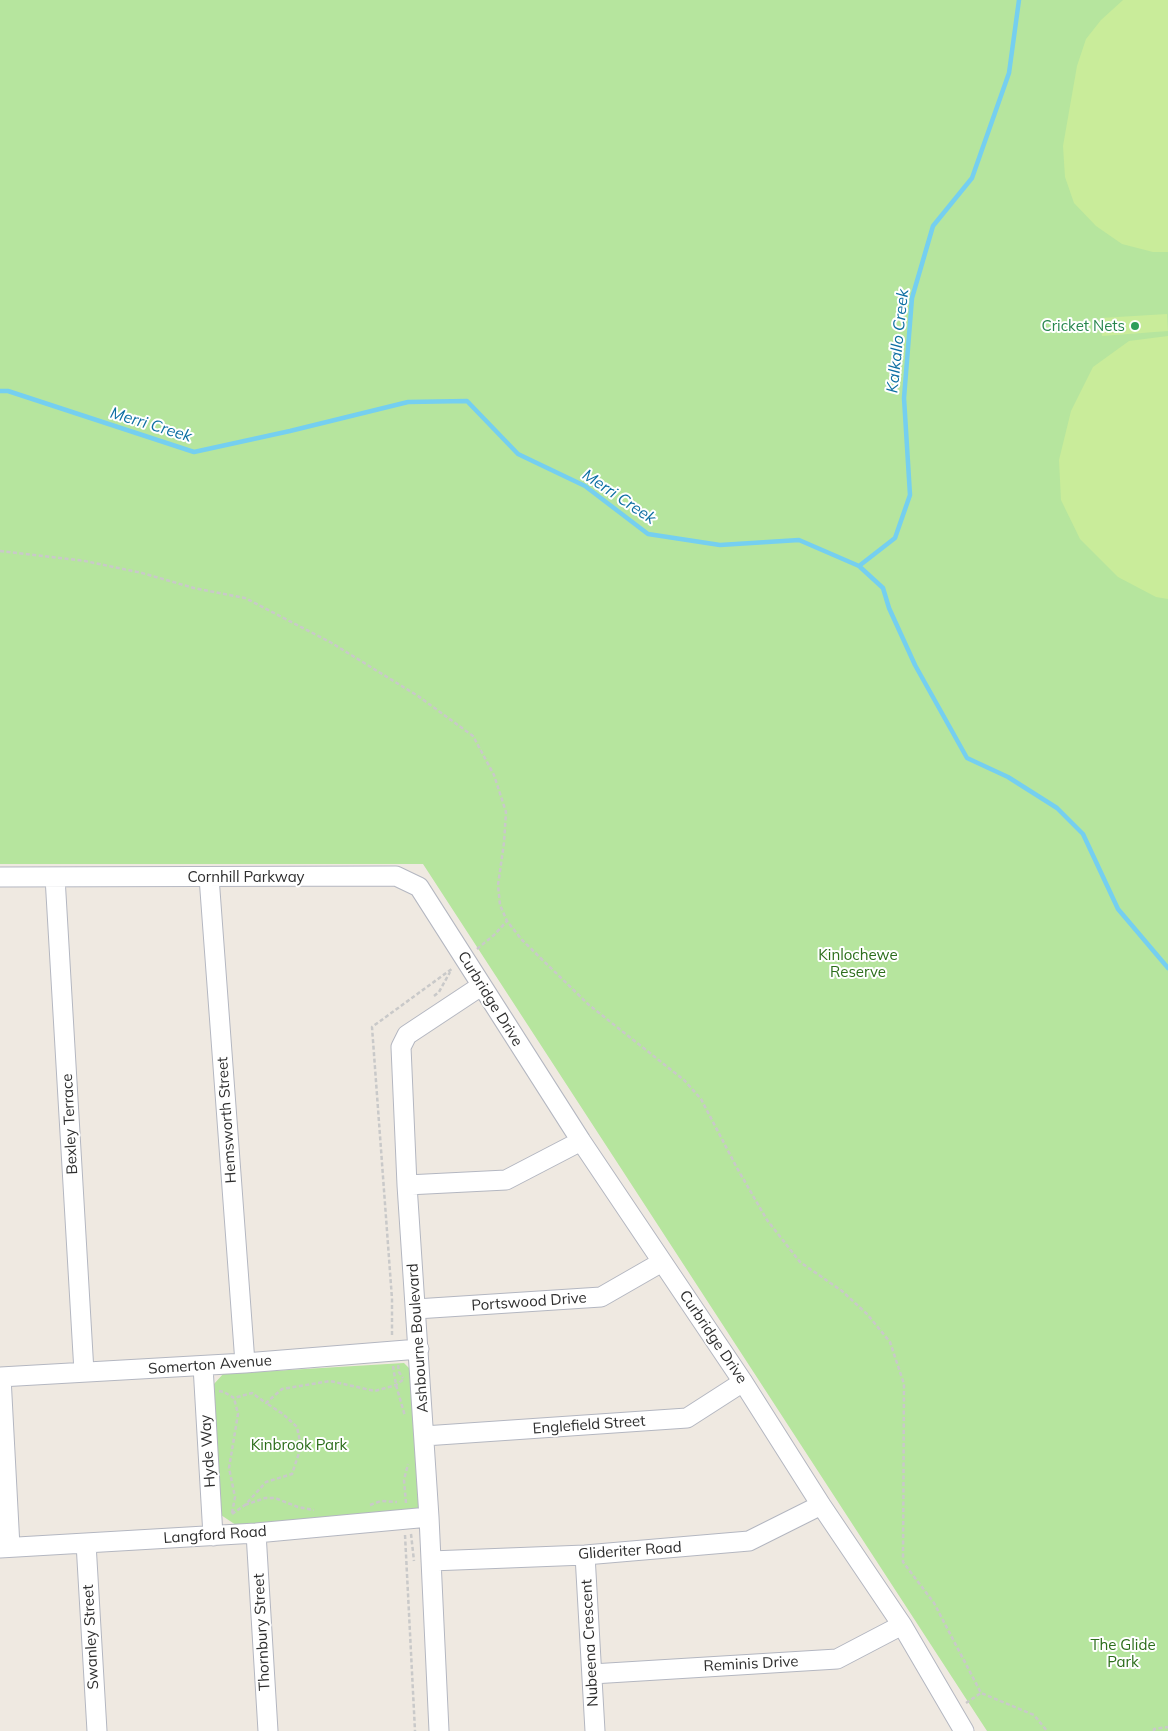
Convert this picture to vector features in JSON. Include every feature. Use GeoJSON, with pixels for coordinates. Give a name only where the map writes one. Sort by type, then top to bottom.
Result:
{"type":"FeatureCollection","features":[{"type":"Feature","properties":{"kind":"street","name":"Cornhill Parkway"},"geometry":{"type":"LineString","coordinates":[[0,877],[396,876],[419,887],[461,952]]}},
{"type":"Feature","properties":{"kind":"street","name":"Bexley Terrace"},"geometry":{"type":"LineString","coordinates":[[55,877],[84,1372]]}},
{"type":"Feature","properties":{"kind":"street","name":"Hemsworth Street"},"geometry":{"type":"LineString","coordinates":[[209,877],[246,1363]]}},
{"type":"Feature","properties":{"kind":"street","name":"Curbridge Drive"},"geometry":{"type":"LineString","coordinates":[[461,952],[581,1141],[744,1382],[821,1505],[902,1624],[964,1731]]}},
{"type":"Feature","properties":{"kind":"street","name":"Ashbourne Boulevard"},"geometry":{"type":"LineString","coordinates":[[439,1731],[429,1517],[407,1184],[401,1047],[406,1035],[481,986]]}},
{"type":"Feature","properties":{"kind":"street"},"geometry":{"type":"LineString","coordinates":[[407,1184],[506,1180],[581,1141]]}},
{"type":"Feature","properties":{"kind":"street","name":"Portswood Drive"},"geometry":{"type":"LineString","coordinates":[[416,1309],[601,1297],[662,1262]]}},
{"type":"Feature","properties":{"kind":"street","name":"Somerton Avenue"},"geometry":{"type":"LineString","coordinates":[[0,1377],[203,1366],[419,1349]]}},
{"type":"Feature","properties":{"kind":"street","name":"Hyde Way"},"geometry":{"type":"LineString","coordinates":[[203,1366],[213,1536]]}},
{"type":"Feature","properties":{"kind":"street"},"geometry":{"type":"LineString","coordinates":[[0,1377],[5,1547]]}},
{"type":"Feature","properties":{"kind":"street","name":"Englefield Street"},"geometry":{"type":"LineString","coordinates":[[424,1436],[687,1418],[744,1382]]}},
{"type":"Feature","properties":{"kind":"street","name":"Glideriter Road"},"geometry":{"type":"LineString","coordinates":[[431,1560],[585,1555],[749,1541],[821,1505]]}},
{"type":"Feature","properties":{"kind":"street","name":"Langford Road"},"geometry":{"type":"LineString","coordinates":[[5,1547],[256,1533],[405,1511],[429,1517]]}},
{"type":"Feature","properties":{"kind":"street","name":"Thornbury Street"},"geometry":{"type":"LineString","coordinates":[[256,1533],[268,1731]]}},
{"type":"Feature","properties":{"kind":"street","name":"Swanley Street"},"geometry":{"type":"LineString","coordinates":[[86,1543],[97,1731]]}},
{"type":"Feature","properties":{"kind":"street","name":"Nubeena Crescent"},"geometry":{"type":"LineString","coordinates":[[585,1555],[595,1731]]}},
{"type":"Feature","properties":{"kind":"street","name":"Reminis Drive"},"geometry":{"type":"LineString","coordinates":[[592,1674],[837,1659],[902,1624]]}},
{"type":"Feature","properties":{"kind":"path"},"geometry":{"type":"LineString","coordinates":[[0,551],[86,561],[142,573],[194,588],[245,598],[330,642],[418,696],[473,736],[494,775],[506,812],[498,884],[500,905],[507,921],[522,940],[589,1005],[684,1080],[696,1092],[767,1220],[800,1262],[842,1291],[867,1314],[890,1342],[904,1384],[903,1562],[934,1603],[981,1693],[1034,1715],[1047,1731]]}},
{"type":"Feature","properties":{"kind":"path"},"geometry":{"type":"LineString","coordinates":[[461,952],[481,946],[507,921]]}},
{"type":"Feature","properties":{"kind":"path"},"geometry":{"type":"LineString","coordinates":[[266,1403],[282,1389],[330,1381],[375,1391],[396,1385],[404,1380],[408,1372]]}},
{"type":"Feature","properties":{"kind":"path"},"geometry":{"type":"LineString","coordinates":[[204,1392],[224,1392],[234,1398],[238,1414],[229,1468],[234,1497],[232,1514],[245,1505],[266,1482],[292,1474],[301,1447],[297,1427],[283,1414],[252,1393],[234,1398]]}},
{"type":"Feature","properties":{"kind":"path"},"geometry":{"type":"LineString","coordinates":[[245,1505],[265,1498],[275,1498],[298,1507],[320,1511]]}},
{"type":"Feature","properties":{"kind":"path"},"geometry":{"type":"LineString","coordinates":[[362,1508],[381,1501],[405,1511],[429,1517]]}},
{"type":"Feature","properties":{"kind":"path"},"geometry":{"type":"LineString","coordinates":[[405,1511],[415,1731]]}},
{"type":"Feature","properties":{"kind":"path"},"geometry":{"type":"LineString","coordinates":[[1154,1731],[1154,1729],[1168,1727]]}},
{"type":"Feature","properties":{"kind":"green space","name":"Kinlochewe Reserve"},"geometry":{"type":"Polygon","coordinates":[[[0,0],[1168,0],[1168,1731],[987,1731],[423,864],[0,864],[0,0]]]}},
{"type":"Feature","properties":{"kind":"green space"},"geometry":{"type":"Polygon","coordinates":[[[1123,0],[1168,0],[1168,252],[1153,252],[1122,244],[1096,226],[1074,203],[1065,177],[1063,146],[1077,66],[1086,39],[1101,20],[1123,0]]]}},
{"type":"Feature","properties":{"kind":"green space","name":"Cricket Nets"},"geometry":{"type":"Polygon","coordinates":[[[1167,314],[1168,331],[1102,336],[1101,318],[1167,314]]]}},
{"type":"Feature","properties":{"kind":"green space"},"geometry":{"type":"Polygon","coordinates":[[[1168,336],[1168,599],[1156,597],[1118,577],[1080,539],[1061,500],[1059,460],[1071,411],[1093,367],[1129,341],[1168,336]]]}},
{"type":"Feature","properties":{"kind":"green space","name":"Kinbrook Park"},"geometry":{"type":"Polygon","coordinates":[[[404,1363],[414,1373],[422,1505],[412,1513],[236,1525],[221,1515],[214,1384],[223,1374],[404,1363]]]}},
{"type":"Feature","properties":{"kind":"waterway","name":"Kalkallo Creek"},"geometry":{"type":"LineString","coordinates":[[859,566],[895,538],[910,495],[904,398],[912,298],[933,226],[972,178],[1009,73],[1019,0]]}},
{"type":"Feature","properties":{"kind":"waterway","name":"Merri Creek"},"geometry":{"type":"LineString","coordinates":[[0,391],[8,391],[194,452],[408,402],[467,401],[518,454],[585,486],[648,534],[720,545],[799,540],[859,566],[883,588],[889,608],[915,665],[967,758],[1008,777],[1057,808],[1083,834],[1118,909],[1168,968]]}},
{"type":"Feature","properties":{"kind":"place","name":"Cricket Nets"},"geometry":{"type":"Point","coordinates":[1135,326]}},
{"type":"Feature","properties":{"kind":"park label","name":"The Glide Park"},"geometry":{"type":"Point","coordinates":[1123,1654]}}]}
